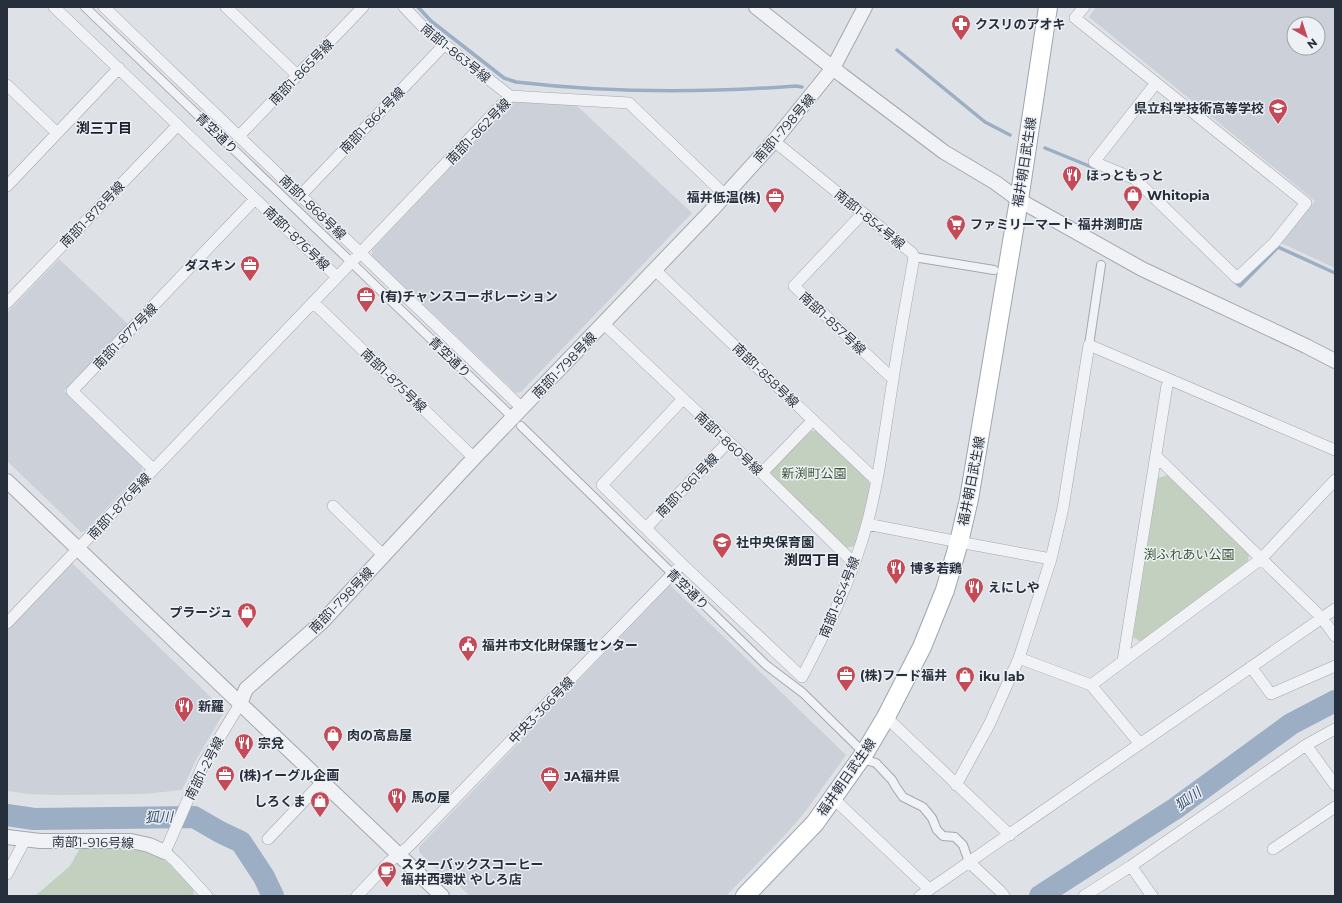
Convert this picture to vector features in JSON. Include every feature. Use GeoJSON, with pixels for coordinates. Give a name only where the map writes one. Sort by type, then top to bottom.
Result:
{"type":"FeatureCollection","features":[{"type":"Feature","properties":{"kind":"main road","name":"福井朝日武生線"},"geometry":{"type":"LineString","coordinates":[[745,896],[815,823],[864,754],[886,717],[922,647],[945,590],[959,542],[971,492],[1019,200],[1048,7]]}},
{"type":"Feature","properties":{"kind":"street","name":"南部1-876号線"},"geometry":{"type":"LineString","coordinates":[[7,623],[337,277],[54,7]]}},
{"type":"Feature","properties":{"kind":"street","name":"青空通り"},"geometry":{"type":"LineString","coordinates":[[85,7],[348,259]]}},
{"type":"Feature","properties":{"kind":"street","name":"南部1-868号線"},"geometry":{"type":"LineString","coordinates":[[104,7],[522,408]]}},
{"type":"Feature","properties":{"kind":"street"},"geometry":{"type":"LineString","coordinates":[[227,7],[297,75]]}},
{"type":"Feature","properties":{"kind":"street","name":"南部1-865号線"},"geometry":{"type":"LineString","coordinates":[[239,136],[363,7]]}},
{"type":"Feature","properties":{"kind":"street","name":"南部1-863号線"},"geometry":{"type":"LineString","coordinates":[[404,7],[426,30],[510,96]]}},
{"type":"Feature","properties":{"kind":"street"},"geometry":{"type":"LineString","coordinates":[[756,7],[833,68],[944,152],[1019,200],[1142,269],[1335,361]]}},
{"type":"Feature","properties":{"kind":"street","name":"南部1-798号線"},"geometry":{"type":"LineString","coordinates":[[240,704],[246,689],[322,622],[474,458],[725,195],[774,141],[833,68],[866,7]]}},
{"type":"Feature","properties":{"kind":"street"},"geometry":{"type":"LineString","coordinates":[[1084,7],[1075,18],[1306,203],[1274,243],[1237,278],[1135,179],[1094,162],[1156,83]]}},
{"type":"Feature","properties":{"kind":"street","name":"南部1-864号線"},"geometry":{"type":"LineString","coordinates":[[301,195],[444,45]]}},
{"type":"Feature","properties":{"kind":"street"},"geometry":{"type":"LineString","coordinates":[[7,186],[119,68]]}},
{"type":"Feature","properties":{"kind":"street"},"geometry":{"type":"LineString","coordinates":[[7,85],[58,133]]}},
{"type":"Feature","properties":{"kind":"street","name":"南部1-862号線"},"geometry":{"type":"LineString","coordinates":[[337,277],[510,96],[629,103],[725,195]]}},
{"type":"Feature","properties":{"kind":"street","name":"南部1-878号線"},"geometry":{"type":"LineString","coordinates":[[7,304],[178,125]]}},
{"type":"Feature","properties":{"kind":"street","name":"南部1-854号線"},"geometry":{"type":"LineString","coordinates":[[683,399],[602,485],[682,564],[802,677],[835,612],[867,524],[877,481],[914,257],[912,253],[774,141]]}},
{"type":"Feature","properties":{"kind":"street","name":"南部1-877号線"},"geometry":{"type":"LineString","coordinates":[[153,469],[72,391],[255,199]]}},
{"type":"Feature","properties":{"kind":"street","name":"南部1-857号線"},"geometry":{"type":"LineString","coordinates":[[863,213],[794,286],[893,379]]}},
{"type":"Feature","properties":{"kind":"street"},"geometry":{"type":"LineString","coordinates":[[914,257],[994,270]]}},
{"type":"Feature","properties":{"kind":"street"},"geometry":{"type":"LineString","coordinates":[[956,785],[989,725],[1019,658],[1051,559],[1063,508],[1101,265]]}},
{"type":"Feature","properties":{"kind":"street","name":"青空通り"},"geometry":{"type":"LineString","coordinates":[[356,267],[508,413]]}},
{"type":"Feature","properties":{"kind":"street","name":"南部1-858号線"},"geometry":{"type":"LineString","coordinates":[[654,270],[877,481]]}},
{"type":"Feature","properties":{"kind":"street","name":"南部1-875号線"},"geometry":{"type":"LineString","coordinates":[[313,302],[474,458]]}},
{"type":"Feature","properties":{"kind":"street","name":"南部1-860号線"},"geometry":{"type":"LineString","coordinates":[[603,323],[762,473],[854,563]]}},
{"type":"Feature","properties":{"kind":"street"},"geometry":{"type":"LineString","coordinates":[[1089,345],[1335,450]]}},
{"type":"Feature","properties":{"kind":"street"},"geometry":{"type":"LineString","coordinates":[[1124,662],[1168,379]]}},
{"type":"Feature","properties":{"kind":"street"},"geometry":{"type":"LineString","coordinates":[[762,473],[813,420]]}},
{"type":"Feature","properties":{"kind":"street","name":"青空通り"},"geometry":{"type":"LineString","coordinates":[[521,426],[766,665],[803,693],[859,748]]}},
{"type":"Feature","properties":{"kind":"street","name":"南部1-861号線"},"geometry":{"type":"LineString","coordinates":[[646,528],[728,442]]}},
{"type":"Feature","properties":{"kind":"street"},"geometry":{"type":"LineString","coordinates":[[1156,456],[1322,618],[1335,636]]}},
{"type":"Feature","properties":{"kind":"street"},"geometry":{"type":"LineString","coordinates":[[1091,686],[1261,559],[1335,480]]}},
{"type":"Feature","properties":{"kind":"street"},"geometry":{"type":"LineString","coordinates":[[7,481],[442,896]]}},
{"type":"Feature","properties":{"kind":"street"},"geometry":{"type":"LineString","coordinates":[[334,506],[383,556]]}},
{"type":"Feature","properties":{"kind":"street"},"geometry":{"type":"LineString","coordinates":[[867,524],[1051,559]]}},
{"type":"Feature","properties":{"kind":"street","name":"中央3-366号線"},"geometry":{"type":"LineString","coordinates":[[357,896],[389,862],[408,847],[682,564]]}},
{"type":"Feature","properties":{"kind":"street"},"geometry":{"type":"LineString","coordinates":[[920,896],[1335,609]]}},
{"type":"Feature","properties":{"kind":"street"},"geometry":{"type":"LineString","coordinates":[[1019,658],[1091,686],[1140,744]]}},
{"type":"Feature","properties":{"kind":"street"},"geometry":{"type":"LineString","coordinates":[[1251,667],[1271,694],[1335,666]]}},
{"type":"Feature","properties":{"kind":"street","name":"南部1-2号線"},"geometry":{"type":"LineString","coordinates":[[165,852],[204,763],[240,704]]}},
{"type":"Feature","properties":{"kind":"street"},"geometry":{"type":"LineString","coordinates":[[886,717],[1010,835]]}},
{"type":"Feature","properties":{"kind":"street"},"geometry":{"type":"LineString","coordinates":[[1084,896],[1131,866],[1306,746],[1335,729]]}},
{"type":"Feature","properties":{"kind":"street"},"geometry":{"type":"LineString","coordinates":[[1306,746],[1335,785]]}},
{"type":"Feature","properties":{"kind":"street"},"geometry":{"type":"LineString","coordinates":[[869,761],[876,763],[892,780],[903,797],[923,807],[932,818],[937,830],[943,836],[956,837],[963,845],[969,862],[1004,896]]}},
{"type":"Feature","properties":{"kind":"street"},"geometry":{"type":"LineString","coordinates":[[268,839],[322,782]]}},
{"type":"Feature","properties":{"kind":"street"},"geometry":{"type":"LineString","coordinates":[[834,798],[929,889]]}},
{"type":"Feature","properties":{"kind":"street"},"geometry":{"type":"LineString","coordinates":[[1273,849],[1335,807]]}},
{"type":"Feature","properties":{"kind":"street","name":"南部1-916号線"},"geometry":{"type":"LineString","coordinates":[[7,837],[25,840],[131,841],[149,844],[165,852],[207,896]]}},
{"type":"Feature","properties":{"kind":"street"},"geometry":{"type":"LineString","coordinates":[[7,874],[25,840]]}},
{"type":"Feature","properties":{"kind":"street"},"geometry":{"type":"LineString","coordinates":[[1131,866],[1152,896]]}},
{"type":"Feature","properties":{"kind":"shaded area","name":"県立科学技術高等学校"},"geometry":{"type":"Polygon","coordinates":[[[1096,7],[1335,7],[1335,268],[1281,243],[1315,201],[1089,17],[1096,7]]]}},
{"type":"Feature","properties":{"kind":"shaded area"},"geometry":{"type":"Polygon","coordinates":[[[514,100],[576,105],[692,213],[521,392],[516,393],[372,256],[372,250],[514,100]]]}},
{"type":"Feature","properties":{"kind":"shaded area"},"geometry":{"type":"Polygon","coordinates":[[[59,259],[128,324],[64,391],[142,466],[142,471],[85,531],[81,532],[7,461],[7,313],[59,259]]]}},
{"type":"Feature","properties":{"kind":"shaded area"},"geometry":{"type":"Polygon","coordinates":[[[72,563],[222,708],[223,714],[196,760],[182,790],[144,794],[58,795],[29,794],[7,791],[7,631],[72,563]]]}},
{"type":"Feature","properties":{"kind":"shaded area"},"geometry":{"type":"Polygon","coordinates":[[[670,585],[846,755],[805,812],[787,833],[726,896],[470,896],[458,885],[447,880],[419,852],[419,847],[670,585]]]}},
{"type":"Feature","properties":{"kind":"green space","name":"新渕町公園"},"geometry":{"type":"Polygon","coordinates":[[[811,431],[817,431],[868,480],[871,486],[855,546],[845,548],[772,477],[771,471],[811,431]]]}},
{"type":"Feature","properties":{"kind":"green space","name":"渕ふれあい公園"},"geometry":{"type":"Polygon","coordinates":[[[1168,475],[1249,554],[1248,561],[1141,642],[1133,637],[1158,478],[1168,475]]]}},
{"type":"Feature","properties":{"kind":"green space"},"geometry":{"type":"Polygon","coordinates":[[[123,847],[156,855],[168,863],[193,888],[194,896],[35,896],[70,866],[80,848],[123,847]]]}},
{"type":"Feature","properties":{"kind":"waterway"},"geometry":{"type":"LineString","coordinates":[[418,7],[431,21],[504,78],[516,82],[551,86],[656,91],[802,87]]}},
{"type":"Feature","properties":{"kind":"waterway"},"geometry":{"type":"LineString","coordinates":[[897,50],[985,122],[1010,135]]}},
{"type":"Feature","properties":{"kind":"waterway"},"geometry":{"type":"LineString","coordinates":[[1045,148],[1094,168]]}},
{"type":"Feature","properties":{"kind":"waterway"},"geometry":{"type":"LineString","coordinates":[[1234,281],[1240,286],[1278,247],[1335,273]]}},
{"type":"Feature","properties":{"kind":"waterway","name":"狐川"},"geometry":{"type":"LineString","coordinates":[[1040,896],[1176,808],[1291,724],[1335,701]]}},
{"type":"Feature","properties":{"kind":"waterway","name":"狐川"},"geometry":{"type":"LineString","coordinates":[[7,815],[34,819],[194,817],[241,842],[264,877],[273,896]]}},
{"type":"Feature","properties":{"kind":"place","name":"クスリのアオキ"},"geometry":{"type":"Point","coordinates":[961,41]}},
{"type":"Feature","properties":{"kind":"place","name":"県立科学技術高等学校"},"geometry":{"type":"Point","coordinates":[1278,125]}},
{"type":"Feature","properties":{"kind":"place","name":"ほっともっと"},"geometry":{"type":"Point","coordinates":[1072,192]}},
{"type":"Feature","properties":{"kind":"place","name":"Whitopia"},"geometry":{"type":"Point","coordinates":[1133,212]}},
{"type":"Feature","properties":{"kind":"place","name":"福井低温(株)"},"geometry":{"type":"Point","coordinates":[775,214]}},
{"type":"Feature","properties":{"kind":"place","name":"ファミリーマート 福井渕町店"},"geometry":{"type":"Point","coordinates":[956,241]}},
{"type":"Feature","properties":{"kind":"place","name":"ダスキン"},"geometry":{"type":"Point","coordinates":[250,282]}},
{"type":"Feature","properties":{"kind":"place","name":"(有)チャンスコーポレーション"},"geometry":{"type":"Point","coordinates":[366,313]}},
{"type":"Feature","properties":{"kind":"place","name":"社中央保育園"},"geometry":{"type":"Point","coordinates":[722,559]}},
{"type":"Feature","properties":{"kind":"place","name":"博多若鶏"},"geometry":{"type":"Point","coordinates":[896,585]}},
{"type":"Feature","properties":{"kind":"place","name":"えにしや"},"geometry":{"type":"Point","coordinates":[974,604]}},
{"type":"Feature","properties":{"kind":"place","name":"プラージュ"},"geometry":{"type":"Point","coordinates":[247,629]}},
{"type":"Feature","properties":{"kind":"place","name":"福井市文化財保護センター"},"geometry":{"type":"Point","coordinates":[468,662]}},
{"type":"Feature","properties":{"kind":"place","name":"(株)フード福井"},"geometry":{"type":"Point","coordinates":[846,692]}},
{"type":"Feature","properties":{"kind":"place","name":"iku lab"},"geometry":{"type":"Point","coordinates":[965,693]}},
{"type":"Feature","properties":{"kind":"place","name":"新羅"},"geometry":{"type":"Point","coordinates":[184,723]}},
{"type":"Feature","properties":{"kind":"place","name":"肉の高島屋"},"geometry":{"type":"Point","coordinates":[333,752]}},
{"type":"Feature","properties":{"kind":"place","name":"宗兌"},"geometry":{"type":"Point","coordinates":[244,760]}},
{"type":"Feature","properties":{"kind":"place","name":"(株)イーグル企画"},"geometry":{"type":"Point","coordinates":[225,792]}},
{"type":"Feature","properties":{"kind":"place","name":"JA福井県"},"geometry":{"type":"Point","coordinates":[550,793]}},
{"type":"Feature","properties":{"kind":"place","name":"馬の屋"},"geometry":{"type":"Point","coordinates":[397,814]}},
{"type":"Feature","properties":{"kind":"place","name":"しろくま"},"geometry":{"type":"Point","coordinates":[320,818]}},
{"type":"Feature","properties":{"kind":"place","name":"スターバックスコーヒー 福井西環状 やしろ店"},"geometry":{"type":"Point","coordinates":[387,888]}},
{"type":"Feature","properties":{"kind":"district","name":"渕三丁目"},"geometry":{"type":"Point","coordinates":[104,128]}},
{"type":"Feature","properties":{"kind":"district","name":"渕四丁目"},"geometry":{"type":"Point","coordinates":[812,560]}}]}
